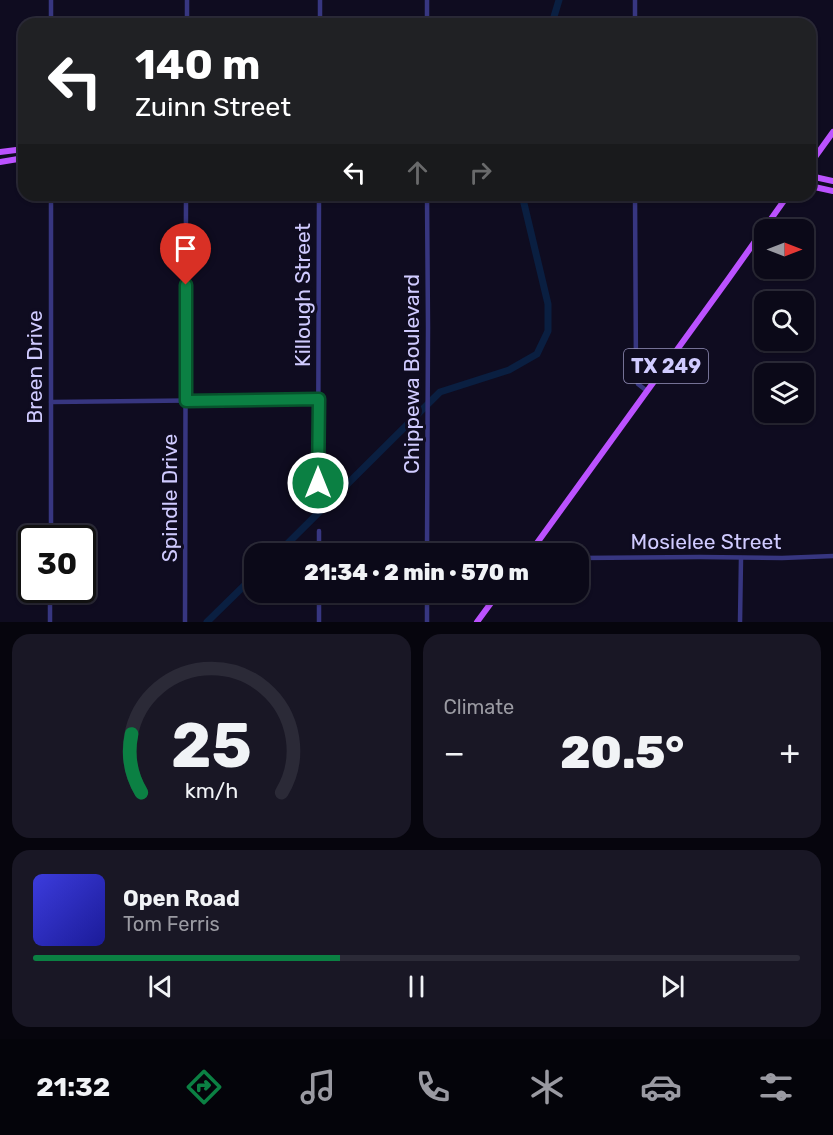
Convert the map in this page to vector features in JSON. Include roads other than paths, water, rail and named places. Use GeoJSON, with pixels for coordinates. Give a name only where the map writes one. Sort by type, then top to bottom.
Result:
{"type":"FeatureCollection","features":[{"type":"Feature","properties":{"kind":"main road"},"geometry":{"type":"LineString","coordinates":[[816,156],[833,132]]}},
{"type":"Feature","properties":{"kind":"main road"},"geometry":{"type":"LineString","coordinates":[[0,152],[18,149]]}},
{"type":"Feature","properties":{"kind":"main road"},"geometry":{"type":"LineString","coordinates":[[0,162],[18,159]]}},
{"type":"Feature","properties":{"kind":"main road"},"geometry":{"type":"LineString","coordinates":[[816,177],[833,181]]}},
{"type":"Feature","properties":{"kind":"main road"},"geometry":{"type":"LineString","coordinates":[[816,187],[833,191]]}},
{"type":"Feature","properties":{"kind":"main road","name":"TX 249"},"geometry":{"type":"LineString","coordinates":[[538,543],[784,201]]}},
{"type":"Feature","properties":{"kind":"main road"},"geometry":{"type":"LineString","coordinates":[[477,622],[491,603]]}},
{"type":"Feature","properties":{"kind":"street"},"geometry":{"type":"LineString","coordinates":[[51,0],[51,18]]}},
{"type":"Feature","properties":{"kind":"street"},"geometry":{"type":"LineString","coordinates":[[187,0],[187,18]]}},
{"type":"Feature","properties":{"kind":"street"},"geometry":{"type":"LineString","coordinates":[[320,0],[320,18]]}},
{"type":"Feature","properties":{"kind":"street"},"geometry":{"type":"LineString","coordinates":[[427,0],[427,18]]}},
{"type":"Feature","properties":{"kind":"street"},"geometry":{"type":"LineString","coordinates":[[635,0],[635,18]]}},
{"type":"Feature","properties":{"kind":"street","name":"Breen Drive"},"geometry":{"type":"LineString","coordinates":[[51,201],[51,525]]}},
{"type":"Feature","properties":{"kind":"street","name":"Spindle Drive"},"geometry":{"type":"LineString","coordinates":[[185,622],[186,201]]}},
{"type":"Feature","properties":{"kind":"street","name":"Killough Street"},"geometry":{"type":"LineString","coordinates":[[318,502],[319,201]]}},
{"type":"Feature","properties":{"kind":"street","name":"Chippewa Boulevard"},"geometry":{"type":"LineString","coordinates":[[427,201],[427,543]]}},
{"type":"Feature","properties":{"kind":"street"},"geometry":{"type":"LineString","coordinates":[[636,201],[636,373],[638,384],[647,391]]}},
{"type":"Feature","properties":{"kind":"street"},"geometry":{"type":"LineString","coordinates":[[51,402],[319,399]]}},
{"type":"Feature","properties":{"kind":"street"},"geometry":{"type":"LineString","coordinates":[[319,531],[319,543]]}},
{"type":"Feature","properties":{"kind":"street","name":"Mosielee Street"},"geometry":{"type":"LineString","coordinates":[[589,558],[833,556]]}},
{"type":"Feature","properties":{"kind":"street"},"geometry":{"type":"LineString","coordinates":[[740,622],[741,558]]}},
{"type":"Feature","properties":{"kind":"street"},"geometry":{"type":"LineString","coordinates":[[50,603],[50,622]]}},
{"type":"Feature","properties":{"kind":"street"},"geometry":{"type":"LineString","coordinates":[[319,603],[319,622]]}},
{"type":"Feature","properties":{"kind":"street"},"geometry":{"type":"LineString","coordinates":[[427,603],[427,622]]}},
{"type":"Feature","properties":{"kind":"waterway"},"geometry":{"type":"LineString","coordinates":[[554,18],[559,0]]}},
{"type":"Feature","properties":{"kind":"waterway"},"geometry":{"type":"LineString","coordinates":[[288,543],[440,392],[509,370],[537,354],[548,331],[548,304],[523,201]]}},
{"type":"Feature","properties":{"kind":"waterway"},"geometry":{"type":"LineString","coordinates":[[207,622],[244,586]]}}]}
